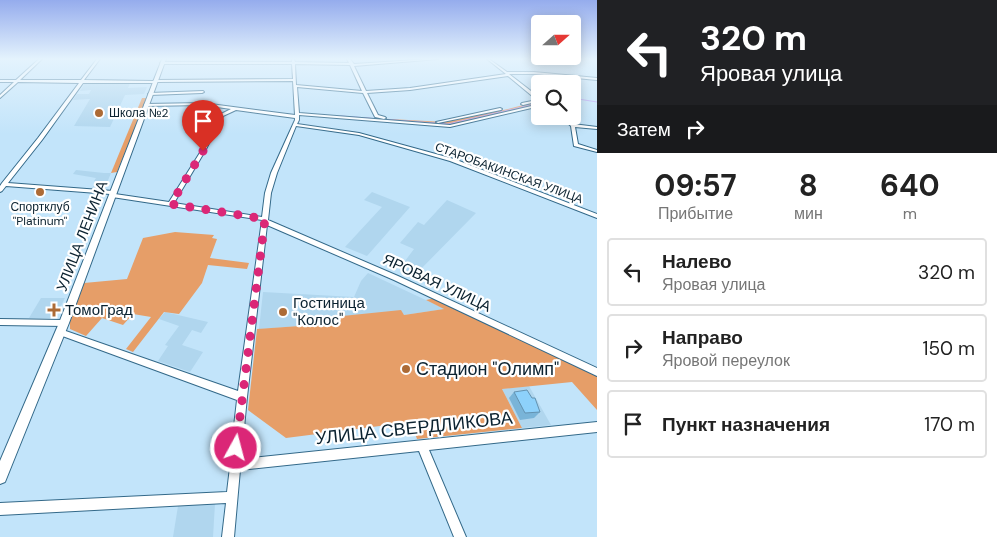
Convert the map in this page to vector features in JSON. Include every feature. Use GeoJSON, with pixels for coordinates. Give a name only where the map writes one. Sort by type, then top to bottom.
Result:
{"type":"FeatureCollection","features":[{"type":"Feature","properties":{"kind":"main road","name":"УЛИЦА ЛЕНИНА"},"geometry":{"type":"LineString","coordinates":[[0,476],[64,323],[154,84]]}},
{"type":"Feature","properties":{"kind":"street"},"geometry":{"type":"LineString","coordinates":[[0,97],[14,84]]}},
{"type":"Feature","properties":{"kind":"street"},"geometry":{"type":"LineString","coordinates":[[0,190],[79,84]]}},
{"type":"Feature","properties":{"kind":"street"},"geometry":{"type":"LineString","coordinates":[[228,537],[234,465],[265,220],[271,182],[296,119],[295,84]]}},
{"type":"Feature","properties":{"kind":"street"},"geometry":{"type":"LineString","coordinates":[[303,84],[365,92],[410,89],[442,84]]}},
{"type":"Feature","properties":{"kind":"street"},"geometry":{"type":"LineString","coordinates":[[361,84],[376,116],[444,122],[531,102]]}},
{"type":"Feature","properties":{"kind":"street"},"geometry":{"type":"LineString","coordinates":[[520,84],[531,93]]}},
{"type":"Feature","properties":{"kind":"street"},"geometry":{"type":"LineString","coordinates":[[150,94],[202,92]]}},
{"type":"Feature","properties":{"kind":"street","name":"СТАРОБАКИНСКАЯ УЛИЦА"},"geometry":{"type":"LineString","coordinates":[[146,105],[203,104],[296,119],[359,134],[452,160],[597,216]]}},
{"type":"Feature","properties":{"kind":"street"},"geometry":{"type":"LineString","coordinates":[[296,119],[450,126],[531,107]]}},
{"type":"Feature","properties":{"kind":"street"},"geometry":{"type":"LineString","coordinates":[[171,204],[203,151],[221,115],[235,109]]}},
{"type":"Feature","properties":{"kind":"street"},"geometry":{"type":"LineString","coordinates":[[597,128],[572,125],[576,144],[597,151]]}},
{"type":"Feature","properties":{"kind":"street","name":"ЯРОВАЯ УЛИЦА"},"geometry":{"type":"LineString","coordinates":[[3,184],[112,194],[265,220],[396,278],[597,372]]}},
{"type":"Feature","properties":{"kind":"street"},"geometry":{"type":"LineString","coordinates":[[0,322],[64,323]]}},
{"type":"Feature","properties":{"kind":"street"},"geometry":{"type":"LineString","coordinates":[[60,332],[242,397]]}},
{"type":"Feature","properties":{"kind":"street","name":"УЛИЦА СВЕРДЛИКОВА"},"geometry":{"type":"LineString","coordinates":[[234,465],[597,427]]}},
{"type":"Feature","properties":{"kind":"street"},"geometry":{"type":"LineString","coordinates":[[422,445],[460,537]]}},
{"type":"Feature","properties":{"kind":"street"},"geometry":{"type":"LineString","coordinates":[[0,509],[231,497]]}},
{"type":"Feature","properties":{"kind":"shaded area","name":"Школа №2"},"geometry":{"type":"Polygon","coordinates":[[[84,84],[130,84],[128,88],[147,87],[144,94],[125,95],[110,127],[74,126],[90,99],[73,100],[77,94],[89,94],[91,90],[80,91],[84,84]]]}},
{"type":"Feature","properties":{"kind":"shaded area"},"geometry":{"type":"Polygon","coordinates":[[[142,98],[147,98],[117,172],[111,173],[142,98]]]}},
{"type":"Feature","properties":{"kind":"shaded area"},"geometry":{"type":"Polygon","coordinates":[[[531,103],[531,107],[449,126],[335,116],[445,122],[531,103]]]}},
{"type":"Feature","properties":{"kind":"shaded area"},"geometry":{"type":"Polygon","coordinates":[[[76,170],[111,173],[104,190],[91,189],[97,182],[94,181],[96,178],[73,174],[76,170]]]}},
{"type":"Feature","properties":{"kind":"shaded area"},"geometry":{"type":"Polygon","coordinates":[[[372,192],[410,207],[367,256],[345,247],[382,207],[364,200],[372,192]]]}},
{"type":"Feature","properties":{"kind":"shaded area"},"geometry":{"type":"Polygon","coordinates":[[[447,200],[476,213],[414,276],[399,269],[414,249],[400,243],[418,222],[424,225],[447,200]]]}},
{"type":"Feature","properties":{"kind":"shaded area"},"geometry":{"type":"Polygon","coordinates":[[[175,232],[214,235],[212,238],[217,239],[210,258],[249,263],[247,269],[208,265],[202,283],[179,314],[164,312],[133,352],[126,349],[151,317],[133,314],[123,325],[102,318],[86,336],[70,329],[70,320],[84,283],[127,279],[143,238],[175,232]]]}},
{"type":"Feature","properties":{"kind":"shaded area"},"geometry":{"type":"Polygon","coordinates":[[[368,273],[445,309],[404,315],[401,311],[314,319],[314,325],[259,329],[263,292],[354,297],[361,281],[368,273]]]}},
{"type":"Feature","properties":{"kind":"shaded area"},"geometry":{"type":"Polygon","coordinates":[[[41,298],[65,298],[55,318],[29,318],[41,298]]]}},
{"type":"Feature","properties":{"kind":"shaded area","name":"Стадион \"Олимп\""},"geometry":{"type":"Polygon","coordinates":[[[435,298],[597,374],[597,410],[572,382],[502,389],[522,428],[417,439],[411,422],[286,438],[248,410],[257,329],[314,325],[313,319],[401,310],[404,315],[444,309],[426,300],[435,298]]]}},
{"type":"Feature","properties":{"kind":"shaded area"},"geometry":{"type":"Polygon","coordinates":[[[165,312],[208,322],[201,333],[192,330],[182,345],[203,352],[190,372],[158,361],[168,346],[165,345],[179,326],[159,319],[165,312]]]}},
{"type":"Feature","properties":{"kind":"shaded area"},"geometry":{"type":"Polygon","coordinates":[[[529,386],[551,425],[522,428],[502,389],[529,386]]]}},
{"type":"Feature","properties":{"kind":"shaded area"},"geometry":{"type":"Polygon","coordinates":[[[215,504],[213,537],[173,537],[178,506],[215,504]]]}},
{"type":"Feature","properties":{"kind":"building"},"geometry":{"type":"Polygon","coordinates":[[[527,390],[532,398],[535,398],[540,412],[525,413],[514,392],[527,390]]]}},
{"type":"Feature","properties":{"kind":"waterway"},"geometry":{"type":"LineString","coordinates":[[581,99],[597,102]]}},
{"type":"Feature","properties":{"kind":"waterway"},"geometry":{"type":"LineString","coordinates":[[341,116],[448,124],[531,105]]}},
{"type":"Feature","properties":{"kind":"place","name":"Школа №2"},"geometry":{"type":"Point","coordinates":[99,113]}},
{"type":"Feature","properties":{"kind":"place","name":"Спортклуб \"Platinum\""},"geometry":{"type":"Point","coordinates":[40,192]}},
{"type":"Feature","properties":{"kind":"place","name":"ТомоГрад"},"geometry":{"type":"Point","coordinates":[54,310]}},
{"type":"Feature","properties":{"kind":"place","name":"Гостиница \"Колос\""},"geometry":{"type":"Point","coordinates":[283,312]}},
{"type":"Feature","properties":{"kind":"place","name":"Стадион \"Олимп\""},"geometry":{"type":"Point","coordinates":[406,369]}},
{"type":"Feature","properties":{"kind":"route"},"geometry":{"type":"LineString","coordinates":[[203,151],[171,204],[265,219],[236,448]]}}]}
